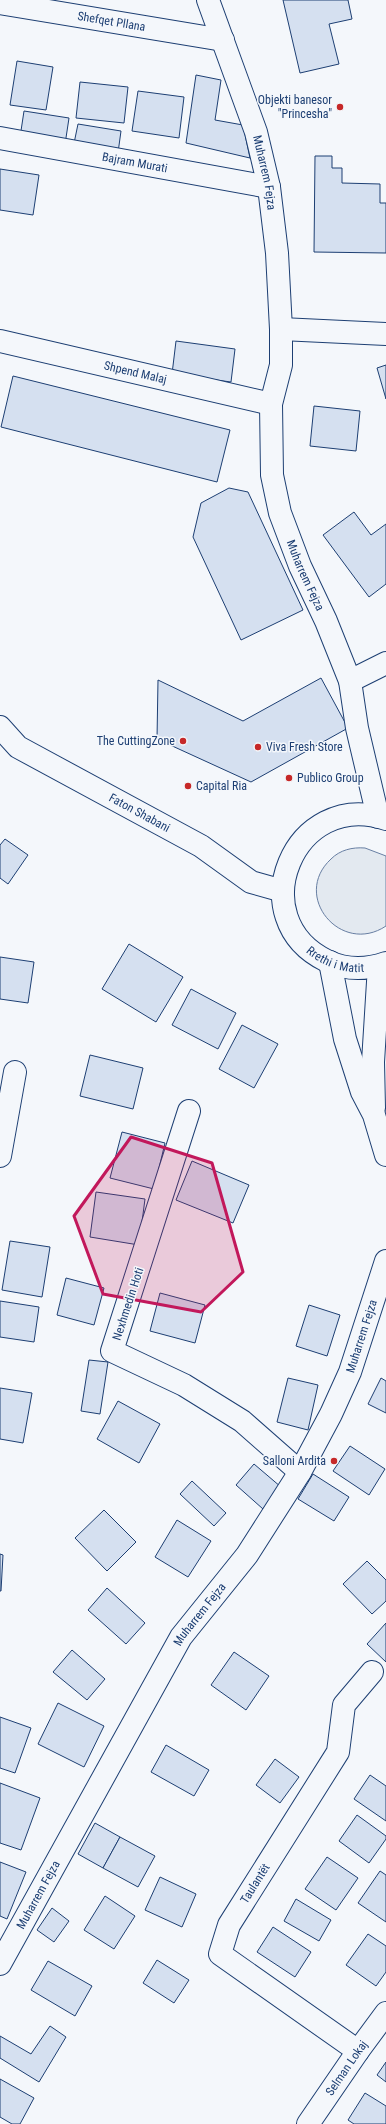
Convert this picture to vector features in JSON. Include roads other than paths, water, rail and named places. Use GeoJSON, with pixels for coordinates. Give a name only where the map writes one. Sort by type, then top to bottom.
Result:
{"type":"FeatureCollection","features":[{"type":"Feature","properties":{"kind":"street","name":"Muharrem Fejza"},"geometry":{"type":"LineString","coordinates":[[208,0],[256,132],[269,187],[277,253],[281,329],[281,365],[271,404],[272,475],[280,513],[300,566],[326,621],[350,681],[357,728],[382,818]]}},
{"type":"Feature","properties":{"kind":"street","name":"Shefqet Pllana"},"geometry":{"type":"LineString","coordinates":[[0,3],[223,40]]}},
{"type":"Feature","properties":{"kind":"street","name":"Bajram Murati"},"geometry":{"type":"LineString","coordinates":[[0,138],[269,187]]}},
{"type":"Feature","properties":{"kind":"street"},"geometry":{"type":"LineString","coordinates":[[281,329],[386,334]]}},
{"type":"Feature","properties":{"kind":"street","name":"Shpend Malaj"},"geometry":{"type":"LineString","coordinates":[[0,341],[271,404]]}},
{"type":"Feature","properties":{"kind":"street"},"geometry":{"type":"LineString","coordinates":[[350,681],[386,663]]}},
{"type":"Feature","properties":{"kind":"street","name":"Faton Shabani"},"geometry":{"type":"LineString","coordinates":[[0,727],[18,747],[201,846],[251,882],[283,891]]}},
{"type":"Feature","properties":{"kind":"street","name":"Rrethi i Matit"},"geometry":{"type":"LineString","coordinates":[[382,818],[360,814],[344,816],[324,823],[312,831],[298,846],[290,858],[284,878],[283,891],[288,919],[298,937],[313,952],[330,962],[358,968],[383,964]]}},
{"type":"Feature","properties":{"kind":"street"},"geometry":{"type":"LineString","coordinates":[[330,962],[345,1039],[362,1092],[374,1115],[386,1155]]}},
{"type":"Feature","properties":{"kind":"street"},"geometry":{"type":"LineString","coordinates":[[374,1115],[374,1062],[383,964]]}},
{"type":"Feature","properties":{"kind":"street"},"geometry":{"type":"LineString","coordinates":[[0,1156],[15,1072]]}},
{"type":"Feature","properties":{"kind":"street","name":"Nexhmedin Hoti"},"geometry":{"type":"LineString","coordinates":[[189,1111],[112,1351],[184,1385],[242,1421],[300,1472]]}},
{"type":"Feature","properties":{"kind":"street","name":"Muharrem Fejza"},"geometry":{"type":"LineString","coordinates":[[0,1964],[181,1636],[247,1555],[300,1472],[331,1414],[350,1372],[386,1260]]}},
{"type":"Feature","properties":{"kind":"street","name":"Taulantët"},"geometry":{"type":"LineString","coordinates":[[358,2051],[220,1954],[229,1925],[338,1752],[344,1705],[372,1672]]}},
{"type":"Feature","properties":{"kind":"street","name":"Selman Lokaj"},"geometry":{"type":"LineString","coordinates":[[308,2124],[386,2013]]}},
{"type":"Feature","properties":{"kind":"place","name":"Objekti banesor \"Princesha\""},"geometry":{"type":"Point","coordinates":[340,107]}},
{"type":"Feature","properties":{"kind":"place","name":"The CuttingZone"},"geometry":{"type":"Point","coordinates":[183,741]}},
{"type":"Feature","properties":{"kind":"place","name":"Viva Fresh Store"},"geometry":{"type":"Point","coordinates":[258,747]}},
{"type":"Feature","properties":{"kind":"place","name":"Publico Group"},"geometry":{"type":"Point","coordinates":[289,778]}},
{"type":"Feature","properties":{"kind":"place","name":"Capital Ria"},"geometry":{"type":"Point","coordinates":[188,786]}},
{"type":"Feature","properties":{"kind":"place","name":"Salloni Ardita"},"geometry":{"type":"Point","coordinates":[334,1461]}}]}
